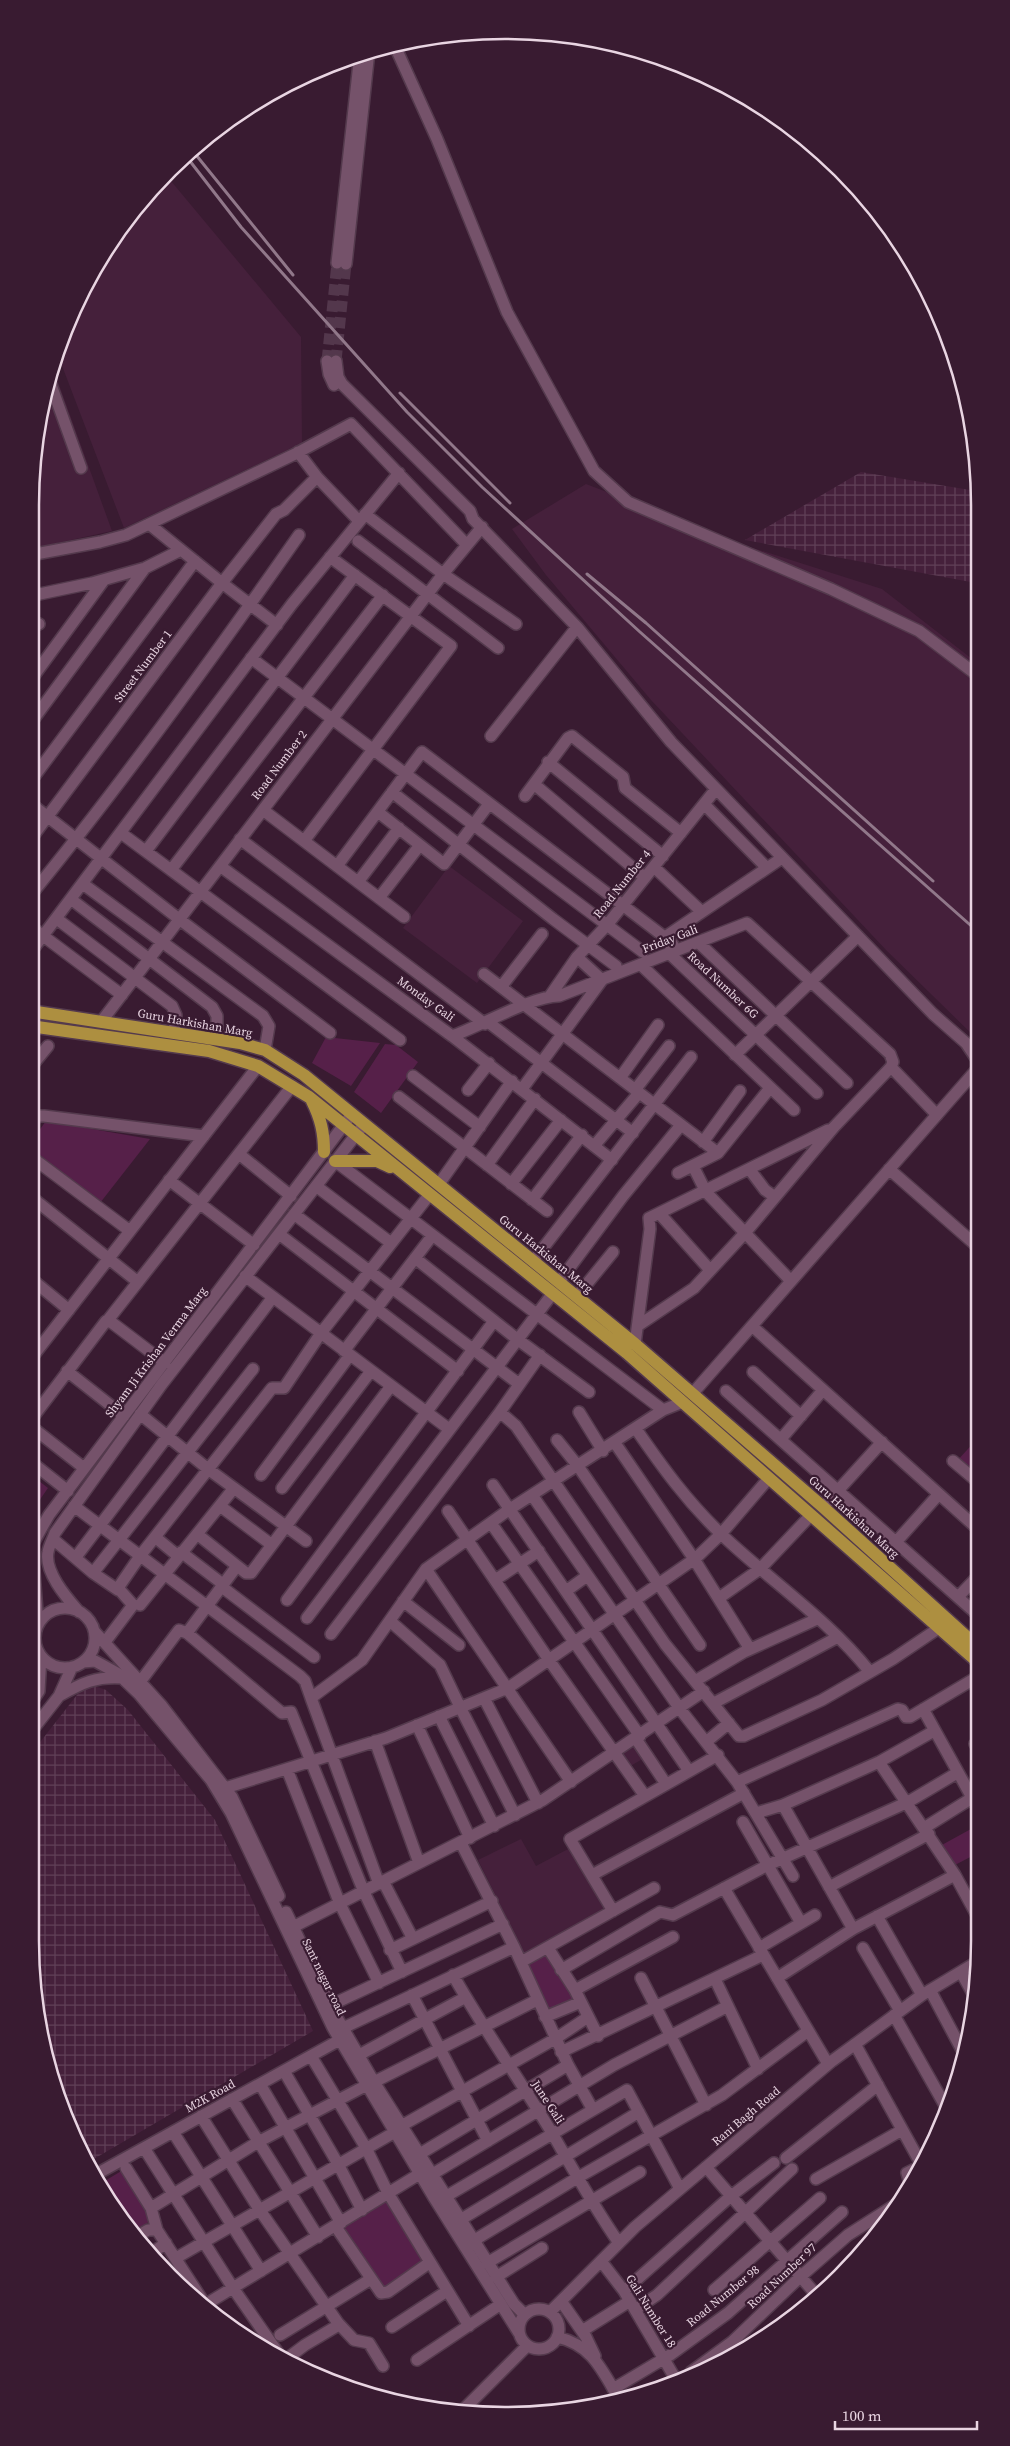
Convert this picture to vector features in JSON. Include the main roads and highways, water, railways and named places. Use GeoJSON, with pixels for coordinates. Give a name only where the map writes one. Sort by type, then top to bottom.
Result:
{"type":"FeatureCollection","features":[{"type":"Feature","properties":{"kind":"main road","name":"Guru Harkishan Marg"},"geometry":{"type":"LineString","coordinates":[[39,1013],[217,1038],[265,1050],[304,1075],[364,1124],[434,1189],[556,1287],[627,1353],[689,1399],[823,1507],[971,1641]]}},
{"type":"Feature","properties":{"kind":"main road","name":"Guru Harkishan Marg"},"geometry":{"type":"LineString","coordinates":[[39,1027],[208,1051],[258,1066],[310,1097],[402,1172],[434,1189],[534,1261],[556,1287],[577,1296],[635,1344],[769,1478],[971,1656]]}},
{"type":"Feature","properties":{"kind":"main road"},"geometry":{"type":"LineString","coordinates":[[310,1097],[320,1116],[324,1132],[324,1152]]}},
{"type":"Feature","properties":{"kind":"main road"},"geometry":{"type":"LineString","coordinates":[[335,1162],[377,1161],[402,1172]]}},
{"type":"Feature","properties":{"kind":"tunnel"},"geometry":{"type":"LineString","coordinates":[[327,361],[337,263]]}},
{"type":"Feature","properties":{"kind":"tunnel"},"geometry":{"type":"LineString","coordinates":[[336,361],[346,264]]}},
{"type":"Feature","properties":{"kind":"railway"},"geometry":{"type":"LineString","coordinates":[[196,155],[293,275]]}},
{"type":"Feature","properties":{"kind":"railway"},"geometry":{"type":"LineString","coordinates":[[190,161],[241,227],[407,412],[482,487],[640,632],[971,926]]}},
{"type":"Feature","properties":{"kind":"railway"},"geometry":{"type":"LineString","coordinates":[[400,393],[510,503]]}},
{"type":"Feature","properties":{"kind":"railway"},"geometry":{"type":"LineString","coordinates":[[587,574],[646,623],[933,881]]}}]}
